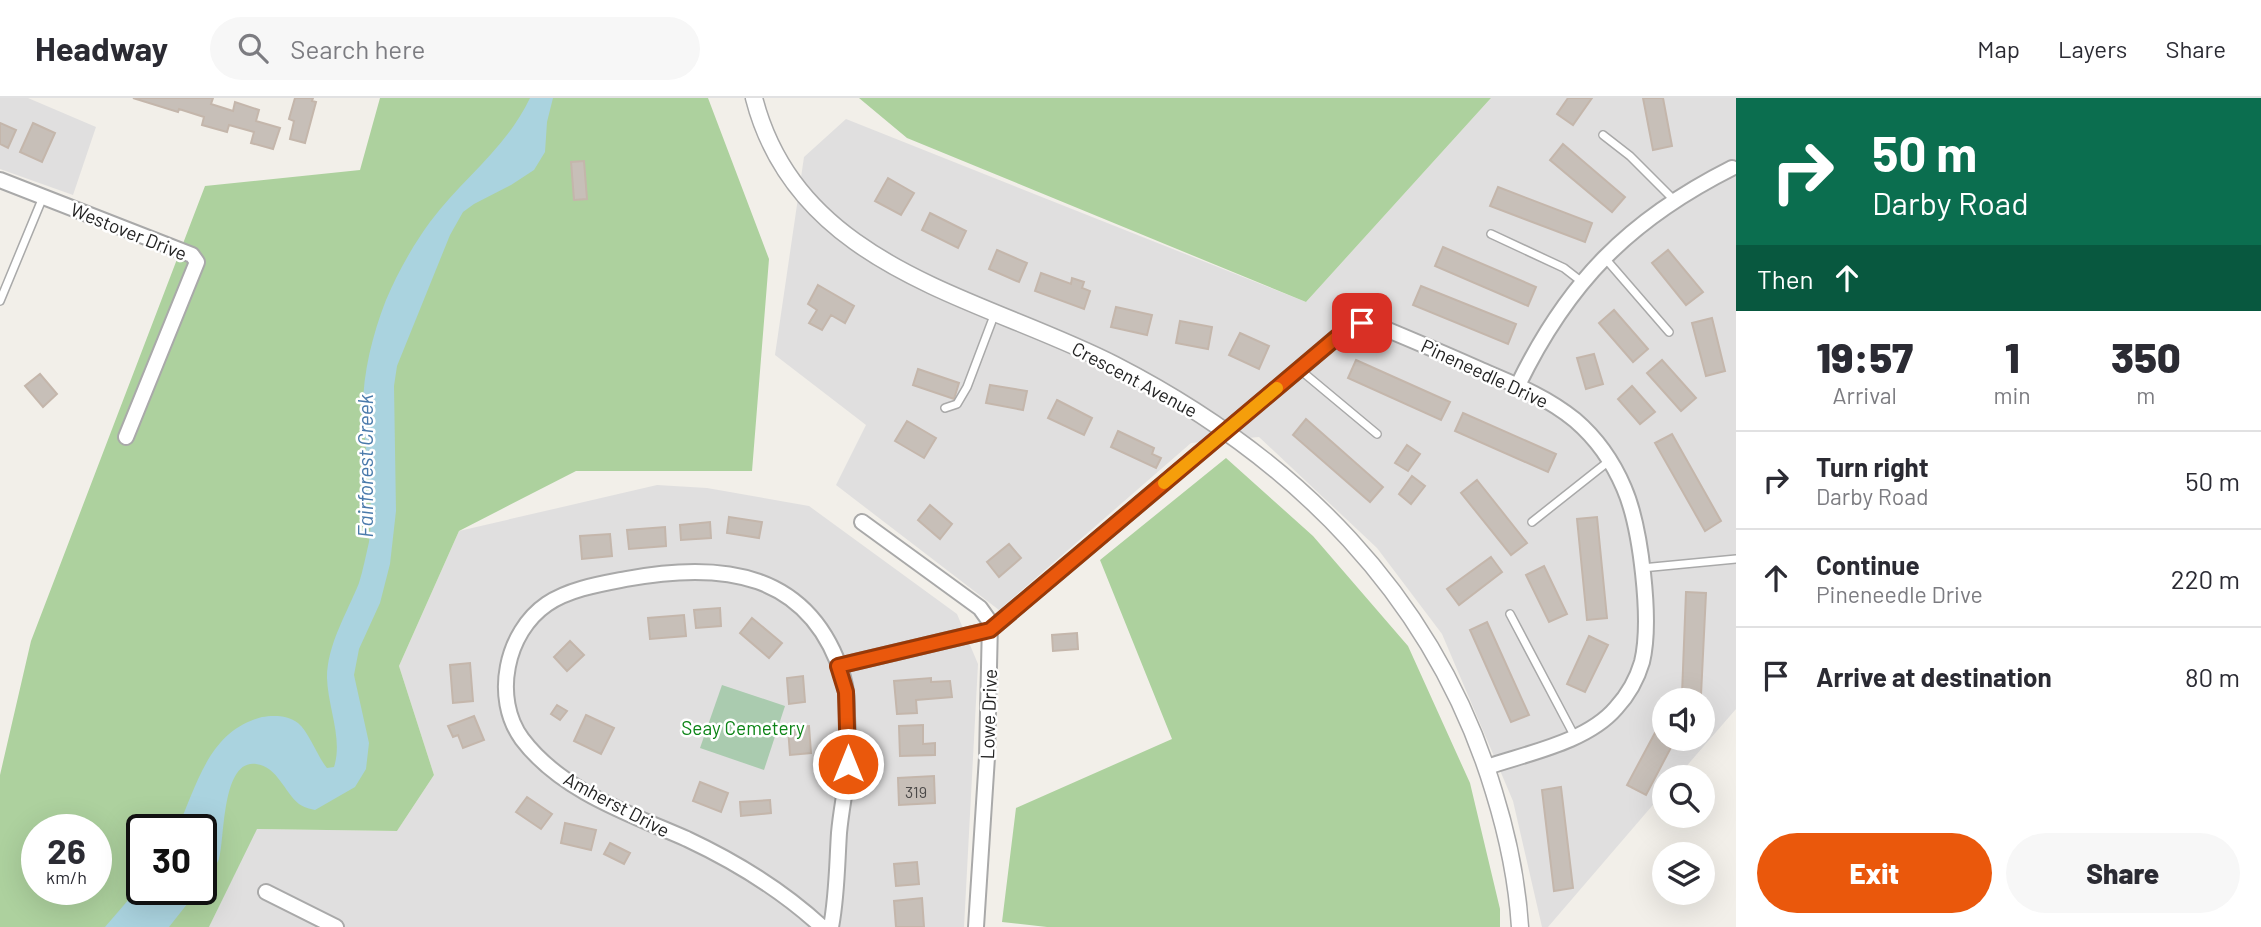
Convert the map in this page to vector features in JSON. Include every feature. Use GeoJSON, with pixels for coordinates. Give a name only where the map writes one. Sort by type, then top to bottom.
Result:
{"type":"FeatureCollection","features":[{"type":"Feature","properties":{"kind":"street","name":"Crescent Avenue"},"geometry":{"type":"LineString","coordinates":[[754,98],[767,136],[781,163],[798,188],[840,232],[865,250],[925,284],[1074,345],[1174,398],[1226,431],[1296,485],[1357,547],[1389,584],[1418,624],[1465,711],[1487,767],[1513,863],[1520,927]]}},
{"type":"Feature","properties":{"kind":"street"},"geometry":{"type":"LineString","coordinates":[[1518,385],[1548,328],[1604,257],[1633,230],[1674,200],[1731,168]]}},
{"type":"Feature","properties":{"kind":"street","name":"Westover Drive"},"geometry":{"type":"LineString","coordinates":[[0,180],[192,255],[197,262],[125,437]]}},
{"type":"Feature","properties":{"kind":"street","name":"Pineneedle Drive"},"geometry":{"type":"LineString","coordinates":[[990,630],[1349,327],[1362,323],[1388,330],[1518,385],[1551,402],[1597,442],[1626,491],[1633,518],[1641,569],[1644,645],[1634,684],[1616,709],[1603,721],[1575,737],[1487,767]]}},
{"type":"Feature","properties":{"kind":"street"},"geometry":{"type":"LineString","coordinates":[[838,666],[990,630],[986,614],[980,607],[862,522]]}},
{"type":"Feature","properties":{"kind":"street","name":"Amherst Drive"},"geometry":{"type":"LineString","coordinates":[[822,927],[797,905],[749,872],[592,795],[558,773],[534,753],[516,728],[508,706],[506,681],[516,641],[532,618],[548,603],[568,594],[618,581],[688,571],[708,571],[748,577],[783,592],[812,618],[827,641],[846,692],[848,764],[831,927]]}},
{"type":"Feature","properties":{"kind":"street","name":"Lowe Drive"},"geometry":{"type":"LineString","coordinates":[[976,927],[987,757],[990,630]]}},
{"type":"Feature","properties":{"kind":"street"},"geometry":{"type":"LineString","coordinates":[[266,892],[336,927]]}},
{"type":"Feature","properties":{"kind":"lane"},"geometry":{"type":"LineString","coordinates":[[1603,135],[1638,163],[1674,200]]}},
{"type":"Feature","properties":{"kind":"lane"},"geometry":{"type":"LineString","coordinates":[[0,301],[43,197]]}},
{"type":"Feature","properties":{"kind":"lane"},"geometry":{"type":"LineString","coordinates":[[1491,234],[1564,268],[1582,282]]}},
{"type":"Feature","properties":{"kind":"lane"},"geometry":{"type":"LineString","coordinates":[[1604,257],[1670,332]]}},
{"type":"Feature","properties":{"kind":"lane"},"geometry":{"type":"LineString","coordinates":[[946,408],[957,404],[967,387],[995,313]]}},
{"type":"Feature","properties":{"kind":"lane"},"geometry":{"type":"LineString","coordinates":[[1299,369],[1377,434]]}},
{"type":"Feature","properties":{"kind":"lane"},"geometry":{"type":"LineString","coordinates":[[1532,522],[1610,461]]}},
{"type":"Feature","properties":{"kind":"lane"},"geometry":{"type":"LineString","coordinates":[[1641,569],[1736,559]]}},
{"type":"Feature","properties":{"kind":"lane"},"geometry":{"type":"LineString","coordinates":[[1510,614],[1575,737]]}},
{"type":"Feature","properties":{"kind":"shaded area"},"geometry":{"type":"Polygon","coordinates":[[[0,98],[28,98],[96,127],[73,195],[0,169],[0,98]]]}},
{"type":"Feature","properties":{"kind":"shaded area"},"geometry":{"type":"Polygon","coordinates":[[[1491,98],[1736,98],[1736,709],[1715,733],[1715,688],[1652,688],[1652,751],[1700,751],[1687,765],[1652,765],[1652,806],[1548,927],[1542,927],[1513,801],[1442,634],[1377,548],[1259,437],[1191,443],[999,610],[836,485],[866,425],[775,355],[804,157],[846,119],[1306,302],[1491,98]]]}},
{"type":"Feature","properties":{"kind":"shaded area"},"geometry":{"type":"Polygon","coordinates":[[[657,485],[707,488],[809,506],[957,614],[978,664],[964,927],[209,927],[256,829],[397,831],[434,775],[399,666],[459,531],[657,485]]]}},
{"type":"Feature","properties":{"kind":"green space"},"geometry":{"type":"Polygon","coordinates":[[[380,98],[708,98],[769,259],[752,471],[576,471],[459,531],[399,666],[434,775],[397,831],[257,829],[209,927],[0,927],[0,775],[31,641],[205,186],[360,170],[380,98]]]}},
{"type":"Feature","properties":{"kind":"green space"},"geometry":{"type":"Polygon","coordinates":[[[859,98],[1491,98],[1306,302],[907,138],[859,98]]]}},
{"type":"Feature","properties":{"kind":"green space"},"geometry":{"type":"Polygon","coordinates":[[[1226,458],[1313,536],[1408,646],[1470,783],[1500,909],[1500,927],[1047,927],[1002,922],[1016,808],[1172,739],[1100,560],[1226,458]]]}},
{"type":"Feature","properties":{"kind":"green space","name":"Seay Cemetery"},"geometry":{"type":"Polygon","coordinates":[[[722,685],[785,706],[764,770],[700,748],[722,685]]]}},
{"type":"Feature","properties":{"kind":"water"},"geometry":{"type":"Polygon","coordinates":[[[530,98],[553,98],[547,122],[545,152],[534,170],[463,212],[450,235],[397,366],[394,386],[396,511],[390,564],[380,603],[359,649],[354,675],[369,743],[366,769],[355,787],[315,810],[299,804],[264,766],[245,766],[236,774],[230,787],[217,862],[217,814],[183,814],[207,762],[229,734],[262,717],[290,718],[302,727],[327,768],[334,767],[337,746],[328,689],[328,666],[338,629],[359,583],[369,542],[370,494],[363,400],[366,371],[376,328],[395,280],[424,231],[509,133],[530,98]]]}},
{"type":"Feature","properties":{"kind":"water"},"geometry":{"type":"Polygon","coordinates":[[[126,903],[126,905],[186,905],[169,927],[105,927],[126,903]]]}},
{"type":"Feature","properties":{"kind":"building"},"geometry":{"type":"Polygon","coordinates":[[[133,98],[213,98],[211,104],[233,111],[235,102],[259,110],[256,121],[280,128],[273,149],[251,143],[254,132],[229,125],[227,132],[202,125],[204,117],[133,98]]]}},
{"type":"Feature","properties":{"kind":"building"},"geometry":{"type":"Polygon","coordinates":[[[295,98],[313,98],[312,101],[316,102],[305,143],[290,139],[294,121],[289,119],[295,98]]]}},
{"type":"Feature","properties":{"kind":"building"},"geometry":{"type":"Polygon","coordinates":[[[1568,98],[1592,98],[1573,125],[1557,114],[1568,98]]]}},
{"type":"Feature","properties":{"kind":"building"},"geometry":{"type":"Polygon","coordinates":[[[1643,98],[1663,98],[1672,146],[1653,150],[1643,98]]]}},
{"type":"Feature","properties":{"kind":"building"},"geometry":{"type":"Polygon","coordinates":[[[0,123],[16,130],[8,148],[0,144],[0,123]]]}},
{"type":"Feature","properties":{"kind":"building"},"geometry":{"type":"Polygon","coordinates":[[[33,123],[55,133],[42,162],[20,152],[33,123]]]}},
{"type":"Feature","properties":{"kind":"building"},"geometry":{"type":"Polygon","coordinates":[[[1563,144],[1625,197],[1612,212],[1550,160],[1563,144]]]}},
{"type":"Feature","properties":{"kind":"building"},"geometry":{"type":"Polygon","coordinates":[[[584,161],[587,199],[574,200],[571,162],[584,161]]]}},
{"type":"Feature","properties":{"kind":"building"},"geometry":{"type":"Polygon","coordinates":[[[888,178],[914,193],[901,215],[875,201],[888,178]]]}},
{"type":"Feature","properties":{"kind":"building"},"geometry":{"type":"Polygon","coordinates":[[[1498,187],[1592,223],[1585,242],[1490,206],[1498,187]]]}},
{"type":"Feature","properties":{"kind":"building"},"geometry":{"type":"Polygon","coordinates":[[[930,213],[966,231],[958,248],[922,230],[930,213]]]}},
{"type":"Feature","properties":{"kind":"building"},"geometry":{"type":"Polygon","coordinates":[[[1443,247],[1536,287],[1528,306],[1435,266],[1443,247]]]}},
{"type":"Feature","properties":{"kind":"building"},"geometry":{"type":"Polygon","coordinates":[[[997,250],[1027,263],[1019,282],[989,269],[997,250]]]}},
{"type":"Feature","properties":{"kind":"building"},"geometry":{"type":"Polygon","coordinates":[[[1668,250],[1703,292],[1686,305],[1652,263],[1668,250]]]}},
{"type":"Feature","properties":{"kind":"building"},"geometry":{"type":"Polygon","coordinates":[[[1041,273],[1071,284],[1072,278],[1084,282],[1082,288],[1090,291],[1084,309],[1035,291],[1041,273]]]}},
{"type":"Feature","properties":{"kind":"building"},"geometry":{"type":"Polygon","coordinates":[[[818,285],[854,306],[845,323],[831,315],[822,330],[809,323],[817,310],[808,304],[818,285]]]}},
{"type":"Feature","properties":{"kind":"building"},"geometry":{"type":"Polygon","coordinates":[[[1421,286],[1516,324],[1508,344],[1413,305],[1421,286]]]}},
{"type":"Feature","properties":{"kind":"building"},"geometry":{"type":"Polygon","coordinates":[[[1116,307],[1152,315],[1147,335],[1111,327],[1116,307]]]}},
{"type":"Feature","properties":{"kind":"building"},"geometry":{"type":"Polygon","coordinates":[[[1614,310],[1648,349],[1633,362],[1599,323],[1614,310]]]}},
{"type":"Feature","properties":{"kind":"building"},"geometry":{"type":"Polygon","coordinates":[[[1712,318],[1725,371],[1706,376],[1692,323],[1712,318]]]}},
{"type":"Feature","properties":{"kind":"building"},"geometry":{"type":"Polygon","coordinates":[[[1180,321],[1212,327],[1208,349],[1176,343],[1180,321]]]}},
{"type":"Feature","properties":{"kind":"building"},"geometry":{"type":"Polygon","coordinates":[[[1240,333],[1269,346],[1259,369],[1229,355],[1240,333]]]}},
{"type":"Feature","properties":{"kind":"building"},"geometry":{"type":"Polygon","coordinates":[[[1594,354],[1603,384],[1586,389],[1577,358],[1594,354]]]}},
{"type":"Feature","properties":{"kind":"building"},"geometry":{"type":"Polygon","coordinates":[[[1356,360],[1450,402],[1441,420],[1348,378],[1356,360]]]}},
{"type":"Feature","properties":{"kind":"building"},"geometry":{"type":"Polygon","coordinates":[[[1662,360],[1696,398],[1681,411],[1647,373],[1662,360]]]}},
{"type":"Feature","properties":{"kind":"building"},"geometry":{"type":"Polygon","coordinates":[[[918,369],[959,383],[954,399],[913,385],[918,369]]]}},
{"type":"Feature","properties":{"kind":"building"},"geometry":{"type":"Polygon","coordinates":[[[40,374],[57,394],[43,407],[25,386],[40,374]]]}},
{"type":"Feature","properties":{"kind":"building"},"geometry":{"type":"Polygon","coordinates":[[[990,385],[1027,391],[1023,410],[986,403],[990,385]]]}},
{"type":"Feature","properties":{"kind":"building"},"geometry":{"type":"Polygon","coordinates":[[[1632,386],[1655,412],[1640,424],[1618,399],[1632,386]]]}},
{"type":"Feature","properties":{"kind":"building"},"geometry":{"type":"Polygon","coordinates":[[[1057,400],[1092,418],[1084,435],[1048,418],[1057,400]]]}},
{"type":"Feature","properties":{"kind":"building"},"geometry":{"type":"Polygon","coordinates":[[[1463,413],[1556,454],[1548,472],[1455,431],[1463,413]]]}},
{"type":"Feature","properties":{"kind":"building"},"geometry":{"type":"Polygon","coordinates":[[[1306,419],[1383,487],[1370,502],[1293,435],[1306,419]]]}},
{"type":"Feature","properties":{"kind":"building"},"geometry":{"type":"Polygon","coordinates":[[[907,421],[936,438],[924,458],[895,441],[907,421]]]}},
{"type":"Feature","properties":{"kind":"building"},"geometry":{"type":"Polygon","coordinates":[[[1118,431],[1154,448],[1152,454],[1161,458],[1156,468],[1111,447],[1118,431]]]}},
{"type":"Feature","properties":{"kind":"building"},"geometry":{"type":"Polygon","coordinates":[[[1672,434],[1721,521],[1705,531],[1655,443],[1672,434]]]}},
{"type":"Feature","properties":{"kind":"building"},"geometry":{"type":"Polygon","coordinates":[[[1407,445],[1420,454],[1408,471],[1395,463],[1407,445]]]}},
{"type":"Feature","properties":{"kind":"building"},"geometry":{"type":"Polygon","coordinates":[[[1412,476],[1425,486],[1411,504],[1399,494],[1412,476]]]}},
{"type":"Feature","properties":{"kind":"building"},"geometry":{"type":"Polygon","coordinates":[[[1477,480],[1527,543],[1511,555],[1461,493],[1477,480]]]}},
{"type":"Feature","properties":{"kind":"building"},"geometry":{"type":"Polygon","coordinates":[[[930,505],[952,524],[940,539],[918,520],[930,505]]]}},
{"type":"Feature","properties":{"kind":"building"},"geometry":{"type":"Polygon","coordinates":[[[729,517],[762,522],[759,538],[727,533],[729,517]]]}},
{"type":"Feature","properties":{"kind":"building"},"geometry":{"type":"Polygon","coordinates":[[[1597,517],[1607,618],[1587,620],[1577,519],[1597,517]]]}},
{"type":"Feature","properties":{"kind":"building"},"geometry":{"type":"Polygon","coordinates":[[[710,522],[711,538],[681,540],[680,525],[710,522]]]}},
{"type":"Feature","properties":{"kind":"building"},"geometry":{"type":"Polygon","coordinates":[[[665,527],[666,546],[629,549],[627,530],[665,527]]]}},
{"type":"Feature","properties":{"kind":"building"},"geometry":{"type":"Polygon","coordinates":[[[610,534],[612,556],[582,559],[580,536],[610,534]]]}},
{"type":"Feature","properties":{"kind":"building"},"geometry":{"type":"Polygon","coordinates":[[[1009,544],[1021,558],[999,577],[987,562],[1009,544]]]}},
{"type":"Feature","properties":{"kind":"building"},"geometry":{"type":"Polygon","coordinates":[[[1491,557],[1502,572],[1459,605],[1447,589],[1491,557]]]}},
{"type":"Feature","properties":{"kind":"building"},"geometry":{"type":"Polygon","coordinates":[[[1544,566],[1567,614],[1549,622],[1526,575],[1544,566]]]}},
{"type":"Feature","properties":{"kind":"building"},"geometry":{"type":"Polygon","coordinates":[[[1686,592],[1706,593],[1701,688],[1682,688],[1686,592]]]}},
{"type":"Feature","properties":{"kind":"building"},"geometry":{"type":"Polygon","coordinates":[[[720,608],[721,626],[696,628],[694,610],[720,608]]]}},
{"type":"Feature","properties":{"kind":"building"},"geometry":{"type":"Polygon","coordinates":[[[684,615],[686,636],[650,639],[648,618],[684,615]]]}},
{"type":"Feature","properties":{"kind":"building"},"geometry":{"type":"Polygon","coordinates":[[[752,618],[782,643],[769,658],[740,633],[752,618]]]}},
{"type":"Feature","properties":{"kind":"building"},"geometry":{"type":"Polygon","coordinates":[[[1487,622],[1529,715],[1511,722],[1470,630],[1487,622]]]}},
{"type":"Feature","properties":{"kind":"building"},"geometry":{"type":"Polygon","coordinates":[[[1077,633],[1078,649],[1053,651],[1052,635],[1077,633]]]}},
{"type":"Feature","properties":{"kind":"building"},"geometry":{"type":"Polygon","coordinates":[[[1589,636],[1608,645],[1585,692],[1567,684],[1589,636]]]}},
{"type":"Feature","properties":{"kind":"building"},"geometry":{"type":"Polygon","coordinates":[[[570,641],[584,655],[567,671],[554,657],[570,641]]]}},
{"type":"Feature","properties":{"kind":"building"},"geometry":{"type":"Polygon","coordinates":[[[470,663],[473,701],[453,703],[450,665],[470,663]]]}},
{"type":"Feature","properties":{"kind":"building"},"geometry":{"type":"Polygon","coordinates":[[[803,676],[805,702],[789,704],[787,678],[803,676]]]}},
{"type":"Feature","properties":{"kind":"building"},"geometry":{"type":"Polygon","coordinates":[[[931,678],[931,682],[950,681],[952,697],[916,700],[917,713],[897,714],[894,681],[931,678]]]}},
{"type":"Feature","properties":{"kind":"building"},"geometry":{"type":"Polygon","coordinates":[[[557,705],[567,711],[560,720],[551,714],[557,705]]]}},
{"type":"Feature","properties":{"kind":"building"},"geometry":{"type":"Polygon","coordinates":[[[586,715],[614,728],[601,754],[574,741],[586,715]]]}},
{"type":"Feature","properties":{"kind":"building"},"geometry":{"type":"Polygon","coordinates":[[[474,716],[484,740],[463,748],[458,735],[453,737],[448,726],[474,716]]]}},
{"type":"Feature","properties":{"kind":"building"},"geometry":{"type":"Polygon","coordinates":[[[923,725],[923,744],[935,743],[935,755],[900,756],[899,726],[923,725]]]}},
{"type":"Feature","properties":{"kind":"building"},"geometry":{"type":"Polygon","coordinates":[[[809,726],[811,753],[790,755],[788,728],[809,726]]]}},
{"type":"Feature","properties":{"kind":"building"},"geometry":{"type":"Polygon","coordinates":[[[1652,738],[1652,751],[1669,751],[1662,765],[1652,765],[1652,784],[1646,795],[1627,785],[1652,738]]]}},
{"type":"Feature","properties":{"kind":"building"},"geometry":{"type":"Polygon","coordinates":[[[934,776],[935,803],[899,805],[898,778],[934,776]]]}},
{"type":"Feature","properties":{"kind":"building"},"geometry":{"type":"Polygon","coordinates":[[[700,782],[728,793],[721,812],[693,801],[700,782]]]}},
{"type":"Feature","properties":{"kind":"building"},"geometry":{"type":"Polygon","coordinates":[[[1561,787],[1573,888],[1554,891],[1542,790],[1561,787]]]}},
{"type":"Feature","properties":{"kind":"building"},"geometry":{"type":"Polygon","coordinates":[[[527,797],[552,814],[541,829],[516,812],[527,797]]]}},
{"type":"Feature","properties":{"kind":"building"},"geometry":{"type":"Polygon","coordinates":[[[770,800],[771,813],[741,816],[740,802],[770,800]]]}},
{"type":"Feature","properties":{"kind":"building"},"geometry":{"type":"Polygon","coordinates":[[[565,823],[596,830],[591,850],[561,843],[565,823]]]}},
{"type":"Feature","properties":{"kind":"building"},"geometry":{"type":"Polygon","coordinates":[[[610,843],[630,853],[624,864],[604,854],[610,843]]]}},
{"type":"Feature","properties":{"kind":"building"},"geometry":{"type":"Polygon","coordinates":[[[917,862],[919,884],[896,886],[894,864],[917,862]]]}},
{"type":"Feature","properties":{"kind":"building"},"geometry":{"type":"Polygon","coordinates":[[[922,898],[924,927],[896,927],[894,901],[922,898]]]}},
{"type":"Feature","properties":{"kind":"slow traffic"},"geometry":{"type":"LineString","coordinates":[[1164,483],[1277,388]]}},
{"type":"Feature","properties":{"kind":"route"},"geometry":{"type":"LineString","coordinates":[[848,764],[846,692],[844,678],[838,666],[990,630],[1349,327],[1362,323]]}},
{"type":"Feature","properties":{"kind":"water label","name":"Fairforest Creek"},"geometry":{"type":"Point","coordinates":[364,466]}}]}
